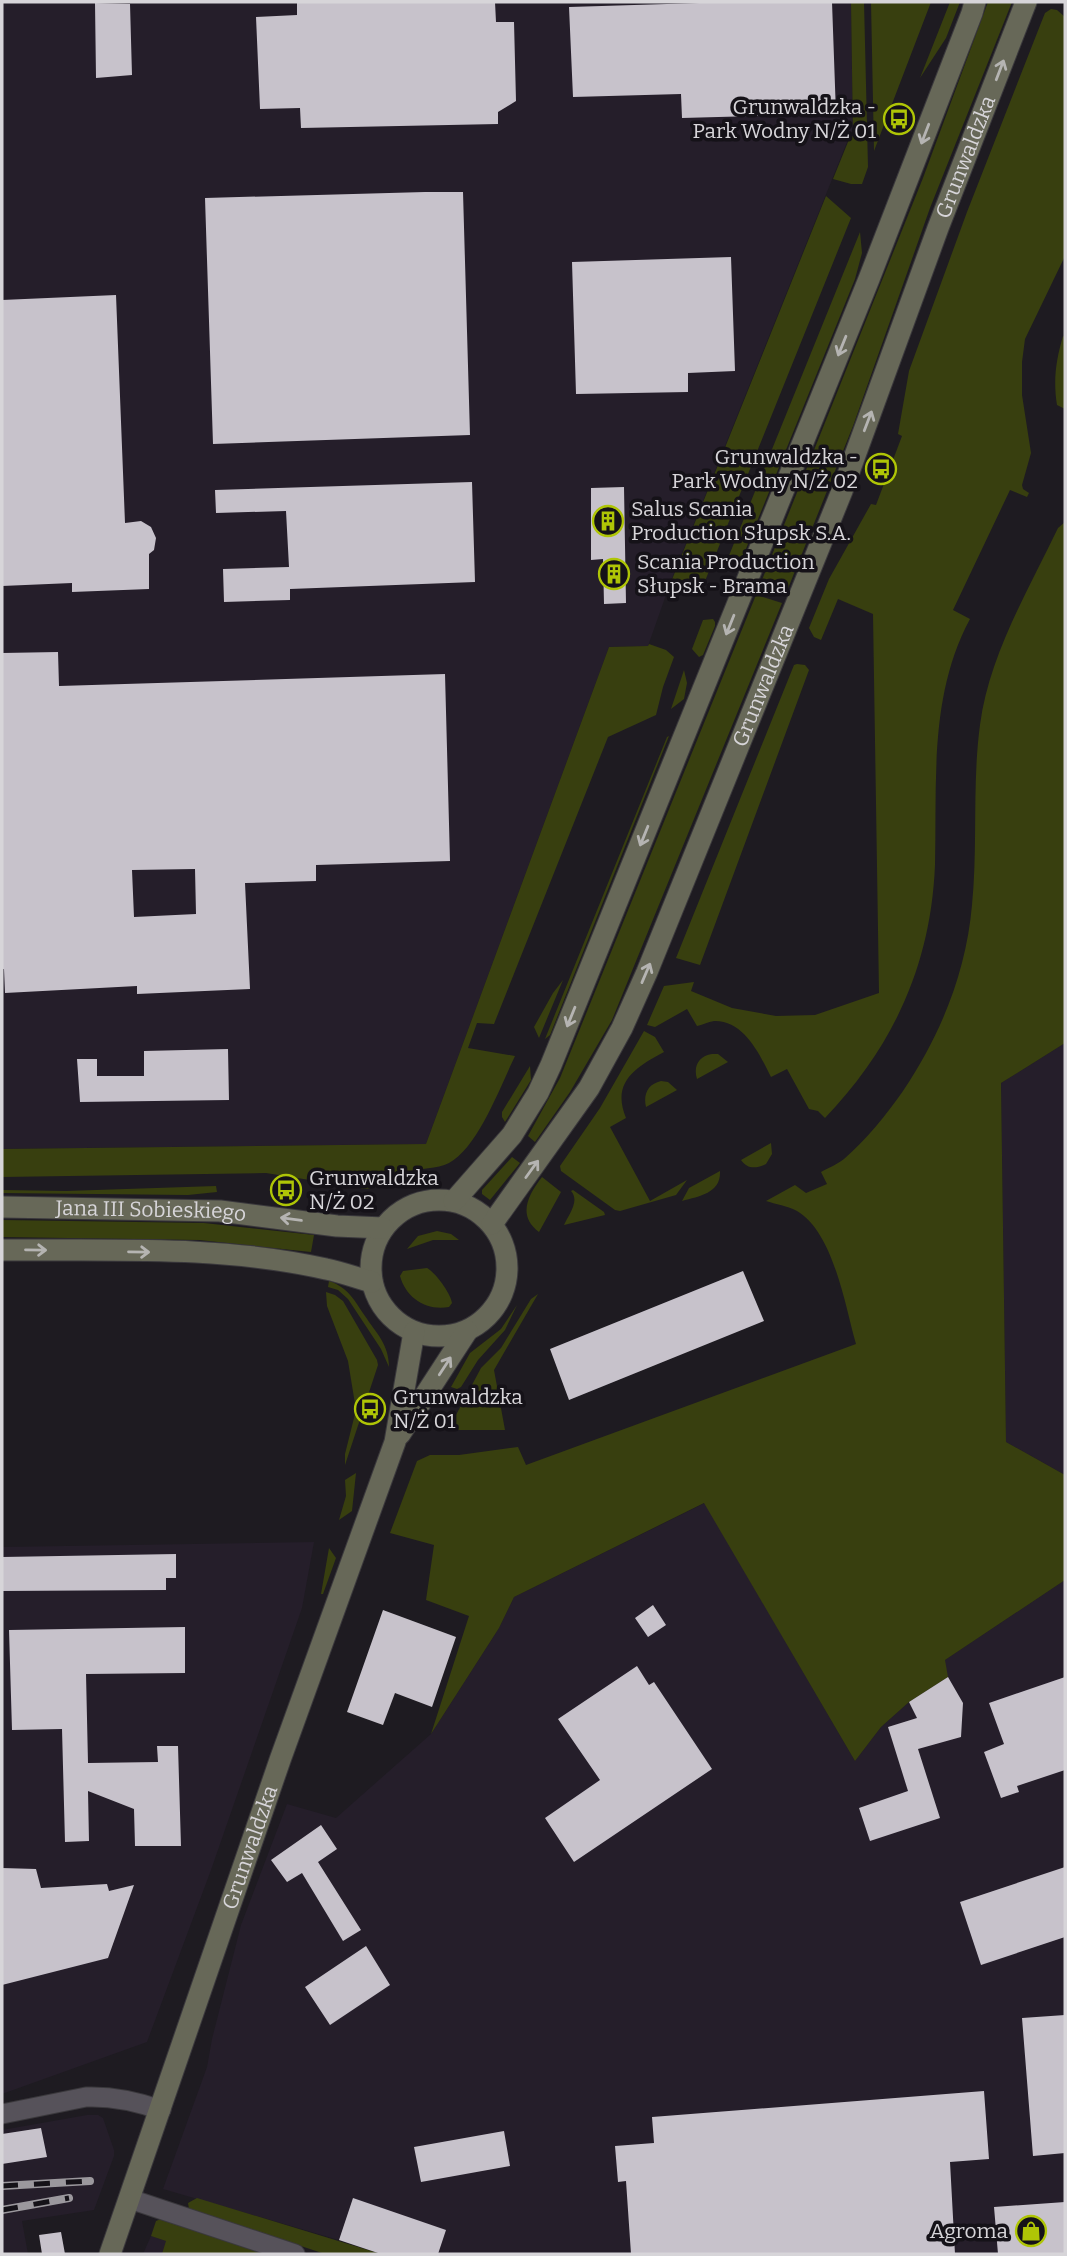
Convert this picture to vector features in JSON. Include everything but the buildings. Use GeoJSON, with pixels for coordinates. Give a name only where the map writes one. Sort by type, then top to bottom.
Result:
{"type":"FeatureCollection","features":[{"type":"Feature","properties":{"kind":"street"},"geometry":{"type":"LineString","coordinates":[[454,1201],[517,1128],[551,1065],[869,279],[975,2]]}},
{"type":"Feature","properties":{"kind":"street","name":"Grunwaldzka"},"geometry":{"type":"LineString","coordinates":[[492,1224],[589,1088],[622,1028],[647,972],[842,491],[938,228],[1026,2]]}},
{"type":"Feature","properties":{"kind":"street"},"geometry":{"type":"LineString","coordinates":[[434,1200],[454,1201],[475,1209],[492,1224],[505,1247],[507,1278],[503,1294],[482,1322],[467,1331],[450,1336],[432,1336],[414,1332],[395,1320],[380,1303],[372,1282],[370,1263],[374,1245],[383,1228],[397,1214],[414,1204],[434,1200]]}},
{"type":"Feature","properties":{"kind":"street","name":"Jana III Sobieskiego"},"geometry":{"type":"LineString","coordinates":[[2,1207],[211,1210],[337,1226],[383,1228]]}},
{"type":"Feature","properties":{"kind":"street","name":"Jana III Sobieskiego"},"geometry":{"type":"LineString","coordinates":[[2,1250],[181,1252],[246,1257],[328,1269],[372,1282]]}},
{"type":"Feature","properties":{"kind":"street","name":"Grunwaldzka"},"geometry":{"type":"LineString","coordinates":[[396,1442],[467,1331]]}},
{"type":"Feature","properties":{"kind":"street","name":"Grunwaldzka"},"geometry":{"type":"LineString","coordinates":[[110,2254],[273,1779],[396,1442],[414,1332]]}},
{"type":"Feature","properties":{"kind":"street"},"geometry":{"type":"LineString","coordinates":[[2,2114],[100,2096],[126,2099],[161,2110]]}},
{"type":"Feature","properties":{"kind":"street"},"geometry":{"type":"LineString","coordinates":[[130,2199],[295,2254]]}},
{"type":"Feature","properties":{"kind":"shaded area"},"geometry":{"type":"Polygon","coordinates":[[[2,2],[851,2],[853,137],[849,137],[672,578],[648,646],[609,647],[426,1144],[2,1149],[2,2]]]}},
{"type":"Feature","properties":{"kind":"shaded area"},"geometry":{"type":"Polygon","coordinates":[[[1065,1043],[1065,1475],[1006,1442],[1001,1083],[1065,1043]]]}},
{"type":"Feature","properties":{"kind":"shaded area"},"geometry":{"type":"Polygon","coordinates":[[[705,1503],[855,1761],[881,1727],[909,1702],[945,1660],[1065,1580],[1065,2254],[381,2254],[163,2189],[207,2067],[241,1925],[287,1804],[336,1818],[431,1734],[499,1628],[514,1597],[705,1503]]]}},
{"type":"Feature","properties":{"kind":"shaded area"},"geometry":{"type":"Polygon","coordinates":[[[314,1542],[302,1608],[211,1870],[147,2042],[2,2094],[2,1547],[314,1542]]]}},
{"type":"Feature","properties":{"kind":"shaded area"},"geometry":{"type":"Polygon","coordinates":[[[87,2115],[103,2118],[114,2150],[94,2210],[22,2221],[28,2254],[2,2254],[2,2130],[87,2115]]]}},
{"type":"Feature","properties":{"kind":"shaded area"},"geometry":{"type":"Polygon","coordinates":[[[151,2236],[166,2241],[162,2254],[143,2254],[151,2236]]]}},
{"type":"Feature","properties":{"kind":"green space"},"geometry":{"type":"Polygon","coordinates":[[[851,2],[864,2],[868,167],[862,184],[833,179],[850,137],[853,136],[851,2]]]}},
{"type":"Feature","properties":{"kind":"green space"},"geometry":{"type":"Polygon","coordinates":[[[871,2],[931,2],[874,151],[871,2]]]}},
{"type":"Feature","properties":{"kind":"green space"},"geometry":{"type":"Polygon","coordinates":[[[950,2],[960,2],[946,38],[920,78],[950,2]]]}},
{"type":"Feature","properties":{"kind":"green space"},"geometry":{"type":"Polygon","coordinates":[[[988,2],[1012,2],[930,208],[853,426],[787,591],[762,580],[923,178],[988,2]]]}},
{"type":"Feature","properties":{"kind":"green space"},"geometry":{"type":"Polygon","coordinates":[[[1051,9],[1057,10],[1065,17],[1065,256],[1025,339],[1022,395],[1031,453],[1022,485],[1029,493],[1027,497],[1010,490],[953,610],[970,619],[957,648],[941,708],[932,902],[926,937],[916,970],[889,1033],[849,1091],[825,1118],[818,1111],[809,1109],[787,1069],[771,1077],[750,1040],[734,1026],[714,1021],[697,1026],[687,1009],[655,1027],[647,1025],[664,986],[694,982],[691,991],[732,1008],[776,1016],[815,1015],[879,993],[873,614],[838,599],[821,640],[814,637],[809,628],[829,579],[871,504],[876,505],[902,436],[898,434],[909,371],[967,212],[1041,23],[1045,13],[1051,9]]]}},
{"type":"Feature","properties":{"kind":"green space"},"geometry":{"type":"Polygon","coordinates":[[[826,196],[851,218],[701,591],[667,592],[826,196]]]}},
{"type":"Feature","properties":{"kind":"green space"},"geometry":{"type":"Polygon","coordinates":[[[860,232],[862,253],[855,279],[737,571],[726,566],[726,563],[860,232]]]}},
{"type":"Feature","properties":{"kind":"green space"},"geometry":{"type":"Polygon","coordinates":[[[1063,336],[1065,409],[1057,405],[1055,387],[1063,336]]]}},
{"type":"Feature","properties":{"kind":"green space"},"geometry":{"type":"Polygon","coordinates":[[[1065,522],[1065,1043],[1001,1083],[1006,1442],[1065,1475],[1065,1580],[945,1660],[948,1677],[909,1702],[881,1727],[855,1761],[704,1503],[514,1597],[499,1628],[431,1734],[469,1616],[426,1600],[434,1545],[390,1533],[417,1461],[430,1455],[459,1455],[518,1447],[526,1465],[856,1344],[836,1272],[820,1236],[810,1221],[797,1211],[766,1201],[795,1185],[806,1193],[827,1184],[821,1172],[844,1159],[883,1118],[917,1069],[940,1025],[958,979],[969,930],[974,882],[978,747],[985,699],[1011,624],[1058,528],[1065,522]]]}},
{"type":"Feature","properties":{"kind":"green space"},"geometry":{"type":"Polygon","coordinates":[[[756,595],[782,603],[612,1020],[570,1092],[535,1142],[528,1136],[560,1078],[756,595]]]}},
{"type":"Feature","properties":{"kind":"green space"},"geometry":{"type":"Polygon","coordinates":[[[713,619],[715,626],[703,655],[699,657],[692,649],[703,620],[713,619]]]}},
{"type":"Feature","properties":{"kind":"green space"},"geometry":{"type":"Polygon","coordinates":[[[649,644],[666,650],[674,657],[656,715],[608,737],[494,1024],[477,1023],[468,1048],[515,1056],[488,1115],[460,1155],[444,1165],[406,1172],[366,1189],[266,1173],[2,1177],[2,1149],[426,1144],[609,647],[649,644]]]}},
{"type":"Feature","properties":{"kind":"green space"},"geometry":{"type":"Polygon","coordinates":[[[794,665],[805,665],[809,670],[700,965],[676,958],[794,665]]]}},
{"type":"Feature","properties":{"kind":"green space"},"geometry":{"type":"Polygon","coordinates":[[[684,670],[687,683],[684,699],[671,709],[684,670]]]}},
{"type":"Feature","properties":{"kind":"green space"},"geometry":{"type":"Polygon","coordinates":[[[669,736],[550,1035],[545,1039],[667,737],[669,736]]]}},
{"type":"Feature","properties":{"kind":"green space"},"geometry":{"type":"Polygon","coordinates":[[[563,980],[539,1038],[534,1027],[563,980]]]}},
{"type":"Feature","properties":{"kind":"green space"},"geometry":{"type":"Polygon","coordinates":[[[644,1031],[655,1037],[664,1052],[629,1077],[622,1095],[626,1118],[610,1127],[650,1201],[687,1180],[676,1195],[620,1211],[561,1171],[560,1166],[600,1108],[644,1031]]]}},
{"type":"Feature","properties":{"kind":"green space"},"geometry":{"type":"Polygon","coordinates":[[[712,1054],[718,1054],[728,1062],[697,1079],[698,1062],[712,1054]]]}},
{"type":"Feature","properties":{"kind":"green space"},"geometry":{"type":"Polygon","coordinates":[[[530,1066],[531,1080],[505,1122],[502,1112],[530,1066]]]}},
{"type":"Feature","properties":{"kind":"green space"},"geometry":{"type":"Polygon","coordinates":[[[661,1081],[668,1082],[677,1090],[646,1107],[648,1090],[661,1081]]]}},
{"type":"Feature","properties":{"kind":"green space"},"geometry":{"type":"Polygon","coordinates":[[[771,1143],[772,1154],[766,1164],[752,1167],[741,1160],[771,1143]]]}},
{"type":"Feature","properties":{"kind":"green space"},"geometry":{"type":"Polygon","coordinates":[[[512,1157],[520,1163],[490,1200],[482,1194],[482,1190],[512,1157]]]}},
{"type":"Feature","properties":{"kind":"green space"},"geometry":{"type":"Polygon","coordinates":[[[720,1171],[713,1189],[682,1201],[689,1188],[720,1171]]]}},
{"type":"Feature","properties":{"kind":"green space"},"geometry":{"type":"Polygon","coordinates":[[[542,1177],[561,1192],[539,1232],[528,1219],[527,1205],[542,1177]]]}},
{"type":"Feature","properties":{"kind":"green space"},"geometry":{"type":"Polygon","coordinates":[[[216,1186],[217,1192],[188,1195],[2,1193],[2,1190],[66,1191],[216,1186]]]}},
{"type":"Feature","properties":{"kind":"green space"},"geometry":{"type":"Polygon","coordinates":[[[573,1190],[605,1215],[564,1225],[574,1203],[573,1190]]]}},
{"type":"Feature","properties":{"kind":"green space"},"geometry":{"type":"Polygon","coordinates":[[[2,1220],[204,1223],[314,1235],[311,1252],[199,1240],[2,1237],[2,1220]]]}},
{"type":"Feature","properties":{"kind":"green space"},"geometry":{"type":"Polygon","coordinates":[[[437,1231],[451,1234],[459,1240],[433,1240],[407,1249],[418,1236],[437,1231]]]}},
{"type":"Feature","properties":{"kind":"green space"},"geometry":{"type":"Polygon","coordinates":[[[427,1268],[449,1294],[452,1303],[449,1307],[425,1305],[412,1297],[403,1284],[400,1276],[403,1271],[427,1268]]]}},
{"type":"Feature","properties":{"kind":"green space"},"geometry":{"type":"Polygon","coordinates":[[[329,1281],[342,1287],[354,1300],[384,1345],[389,1367],[381,1349],[348,1299],[338,1290],[328,1287],[329,1281]]]}},
{"type":"Feature","properties":{"kind":"green space"},"geometry":{"type":"Polygon","coordinates":[[[326,1292],[343,1301],[378,1365],[345,1465],[345,1454],[356,1410],[348,1361],[327,1306],[326,1292]]]}},
{"type":"Feature","properties":{"kind":"green space"},"geometry":{"type":"Polygon","coordinates":[[[538,1294],[494,1370],[505,1430],[448,1430],[481,1368],[501,1348],[531,1299],[538,1294]]]}},
{"type":"Feature","properties":{"kind":"green space"},"geometry":{"type":"Polygon","coordinates":[[[517,1305],[505,1330],[478,1360],[461,1387],[451,1387],[470,1353],[501,1329],[517,1305]]]}},
{"type":"Feature","properties":{"kind":"green space"},"geometry":{"type":"Polygon","coordinates":[[[356,1473],[352,1511],[339,1520],[346,1496],[345,1480],[356,1473]]]}},
{"type":"Feature","properties":{"kind":"green space"},"geometry":{"type":"Polygon","coordinates":[[[329,1548],[336,1558],[321,1594],[329,1548]]]}},
{"type":"Feature","properties":{"kind":"green space"},"geometry":{"type":"Polygon","coordinates":[[[197,2198],[381,2254],[325,2254],[189,2209],[188,2203],[197,2198]]]}},
{"type":"Feature","properties":{"kind":"green space"},"geometry":{"type":"Polygon","coordinates":[[[161,2219],[268,2254],[162,2254],[166,2241],[151,2236],[156,2221],[161,2219]]]}},
{"type":"Feature","properties":{"kind":"railway"},"geometry":{"type":"LineString","coordinates":[[2,2186],[90,2181]]}},
{"type":"Feature","properties":{"kind":"railway"},"geometry":{"type":"LineString","coordinates":[[2,2210],[69,2198]]}},
{"type":"Feature","properties":{"kind":"place","name":"Grunwaldzka - Park Wodny N/Ż 01"},"geometry":{"type":"Point","coordinates":[899,119]}},
{"type":"Feature","properties":{"kind":"place","name":"Grunwaldzka - Park Wodny N/Ż 02"},"geometry":{"type":"Point","coordinates":[881,469]}},
{"type":"Feature","properties":{"kind":"place","name":"Salus Scania Production Słupsk S.A."},"geometry":{"type":"Point","coordinates":[608,521]}},
{"type":"Feature","properties":{"kind":"place","name":"Scania Production Słupsk - Brama"},"geometry":{"type":"Point","coordinates":[614,574]}},
{"type":"Feature","properties":{"kind":"place","name":"Grunwaldzka N/Ż 02"},"geometry":{"type":"Point","coordinates":[286,1190]}},
{"type":"Feature","properties":{"kind":"place","name":"Grunwaldzka N/Ż 01"},"geometry":{"type":"Point","coordinates":[370,1409]}},
{"type":"Feature","properties":{"kind":"place","name":"Agroma"},"geometry":{"type":"Point","coordinates":[1031,2231]}}]}
